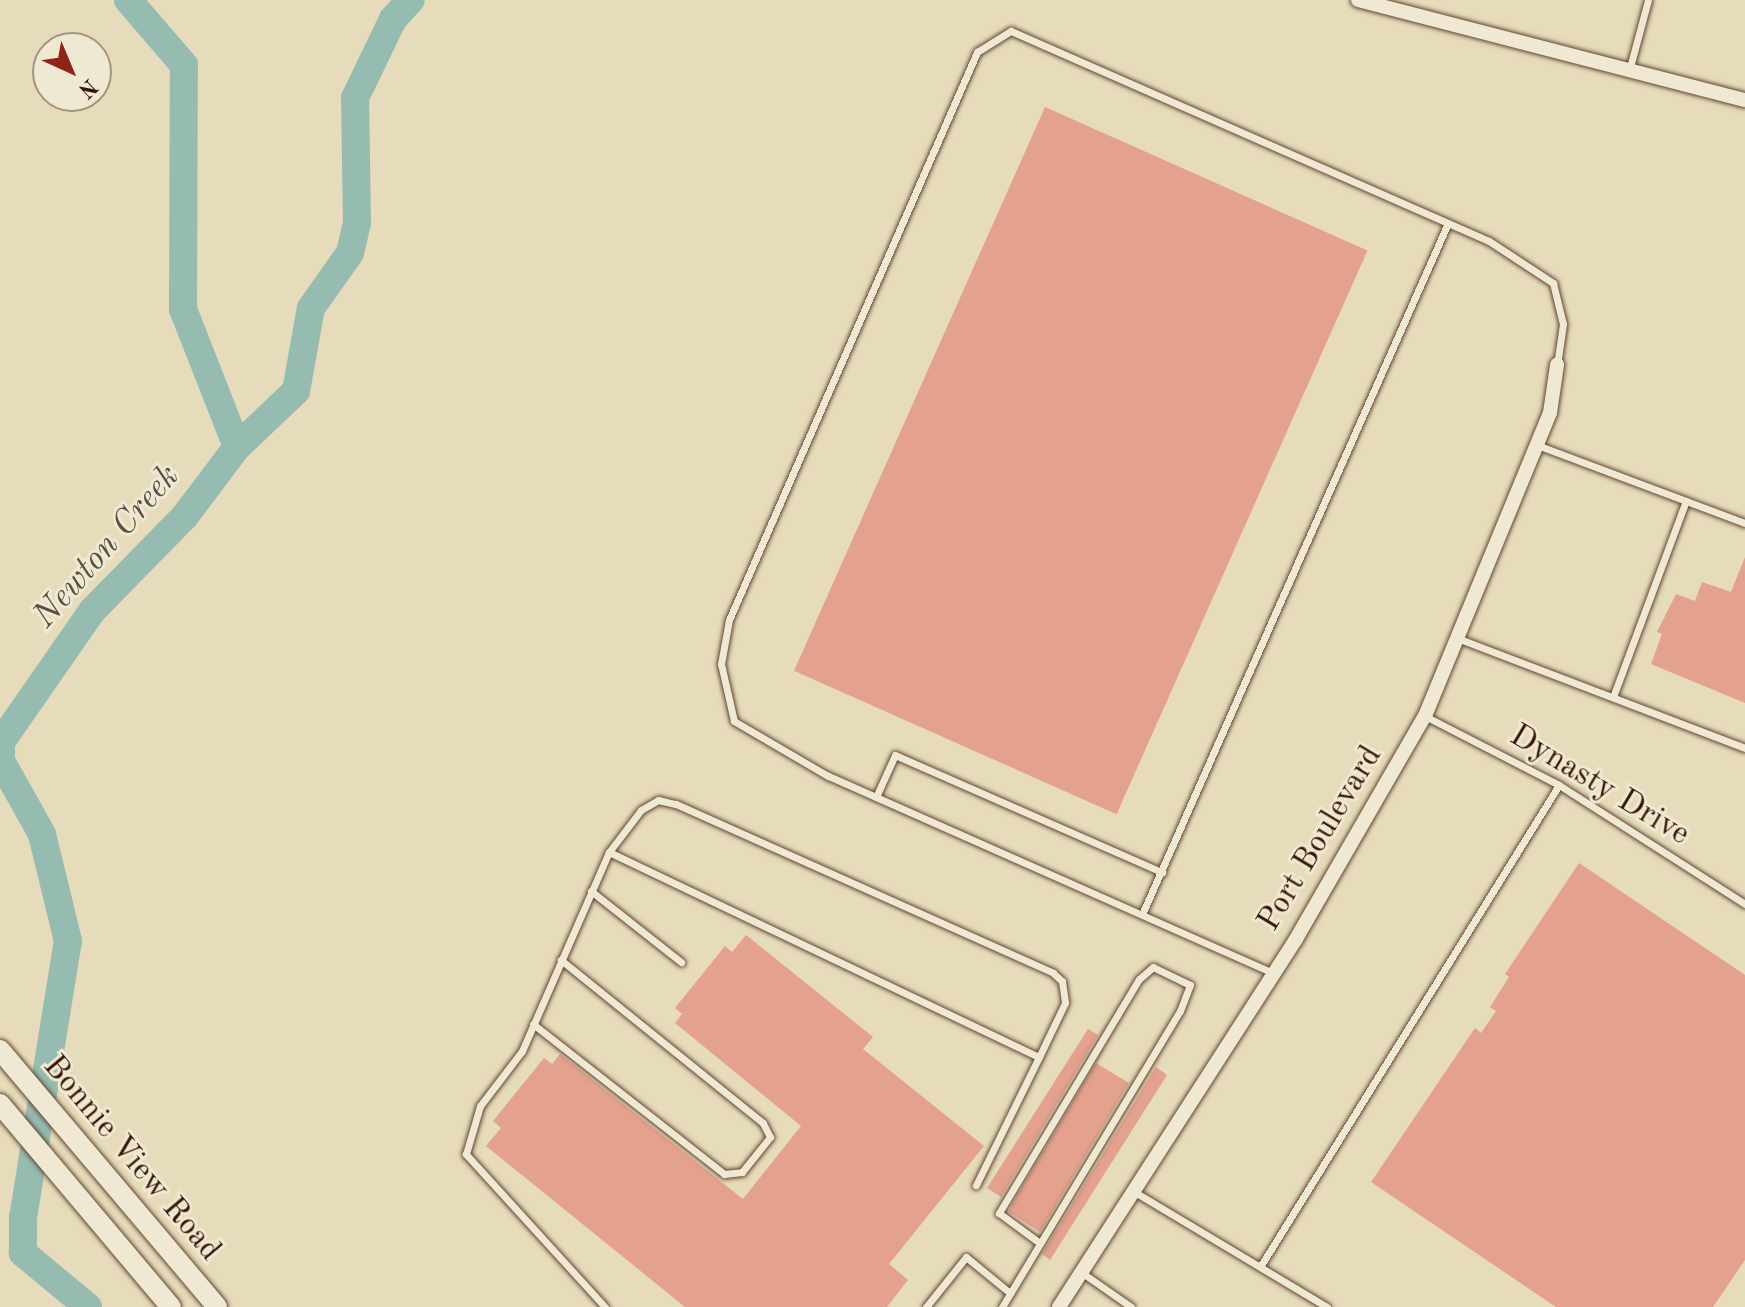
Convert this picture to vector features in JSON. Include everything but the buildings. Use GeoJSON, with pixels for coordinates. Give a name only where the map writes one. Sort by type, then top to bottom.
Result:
{"type":"FeatureCollection","features":[{"type":"Feature","properties":{"kind":"main road","name":"Bonnie View Road"},"geometry":{"type":"LineString","coordinates":[[0,1050],[217,1307]]}},
{"type":"Feature","properties":{"kind":"main road","name":"Bonnie View Road"},"geometry":{"type":"LineString","coordinates":[[0,1104],[171,1307]]}},
{"type":"Feature","properties":{"kind":"street"},"geometry":{"type":"LineString","coordinates":[[1358,0],[1745,100]]}},
{"type":"Feature","properties":{"kind":"street","name":"Port Boulevard"},"geometry":{"type":"LineString","coordinates":[[1059,1307],[1273,973],[1425,716],[1550,413],[1557,365]]}},
{"type":"Feature","properties":{"kind":"lane"},"geometry":{"type":"LineString","coordinates":[[1629,71],[1648,0]]}},
{"type":"Feature","properties":{"kind":"lane"},"geometry":{"type":"LineString","coordinates":[[1273,973],[1143,912],[876,797],[734,721],[721,664],[729,620],[977,52],[1011,31],[1489,241],[1553,283],[1563,324],[1557,365]]}},
{"type":"Feature","properties":{"kind":"lane"},"geometry":{"type":"LineString","coordinates":[[1143,912],[1448,223]]}},
{"type":"Feature","properties":{"kind":"lane"},"geometry":{"type":"LineString","coordinates":[[1537,444],[1745,523]]}},
{"type":"Feature","properties":{"kind":"lane"},"geometry":{"type":"LineString","coordinates":[[1613,697],[1686,501]]}},
{"type":"Feature","properties":{"kind":"lane"},"geometry":{"type":"LineString","coordinates":[[1457,638],[1745,748]]}},
{"type":"Feature","properties":{"kind":"lane","name":"Dynasty Drive"},"geometry":{"type":"LineString","coordinates":[[1425,716],[1559,785],[1745,904]]}},
{"type":"Feature","properties":{"kind":"lane"},"geometry":{"type":"LineString","coordinates":[[876,797],[895,755],[1162,872]]}},
{"type":"Feature","properties":{"kind":"lane"},"geometry":{"type":"LineString","coordinates":[[1260,1267],[1559,785]]}},
{"type":"Feature","properties":{"kind":"lane"},"geometry":{"type":"LineString","coordinates":[[605,1307],[466,1154],[480,1106],[522,1051],[609,852],[641,810],[658,800],[676,804],[1053,973],[1066,993],[1065,1003],[976,1185]]}},
{"type":"Feature","properties":{"kind":"lane"},"geometry":{"type":"LineString","coordinates":[[609,852],[1039,1057]]}},
{"type":"Feature","properties":{"kind":"lane"},"geometry":{"type":"LineString","coordinates":[[591,891],[681,962]]}},
{"type":"Feature","properties":{"kind":"lane"},"geometry":{"type":"LineString","coordinates":[[533,1024],[724,1174],[742,1172],[770,1137],[763,1123],[561,960]]}},
{"type":"Feature","properties":{"kind":"lane"},"geometry":{"type":"LineString","coordinates":[[1002,1307],[1037,1241],[1180,1011],[1190,985],[1153,967],[1139,979],[1006,1200],[999,1213],[1037,1241]]}},
{"type":"Feature","properties":{"kind":"lane"},"geometry":{"type":"LineString","coordinates":[[1132,1190],[1327,1307]]}},
{"type":"Feature","properties":{"kind":"lane"},"geometry":{"type":"LineString","coordinates":[[926,1307],[966,1257],[1010,1293]]}},
{"type":"Feature","properties":{"kind":"lane"},"geometry":{"type":"LineString","coordinates":[[1081,1272],[1131,1307]]}},
{"type":"Feature","properties":{"kind":"waterway","name":"Newton Creek"},"geometry":{"type":"LineString","coordinates":[[88,1307],[23,1253],[23,1218],[68,941],[42,834],[1,761],[1,742],[92,611],[185,516],[237,447],[183,309],[184,65],[128,0]]}},
{"type":"Feature","properties":{"kind":"waterway"},"geometry":{"type":"LineString","coordinates":[[237,447],[296,391],[311,308],[350,253],[357,223],[355,98],[393,19],[411,0]]}}]}
